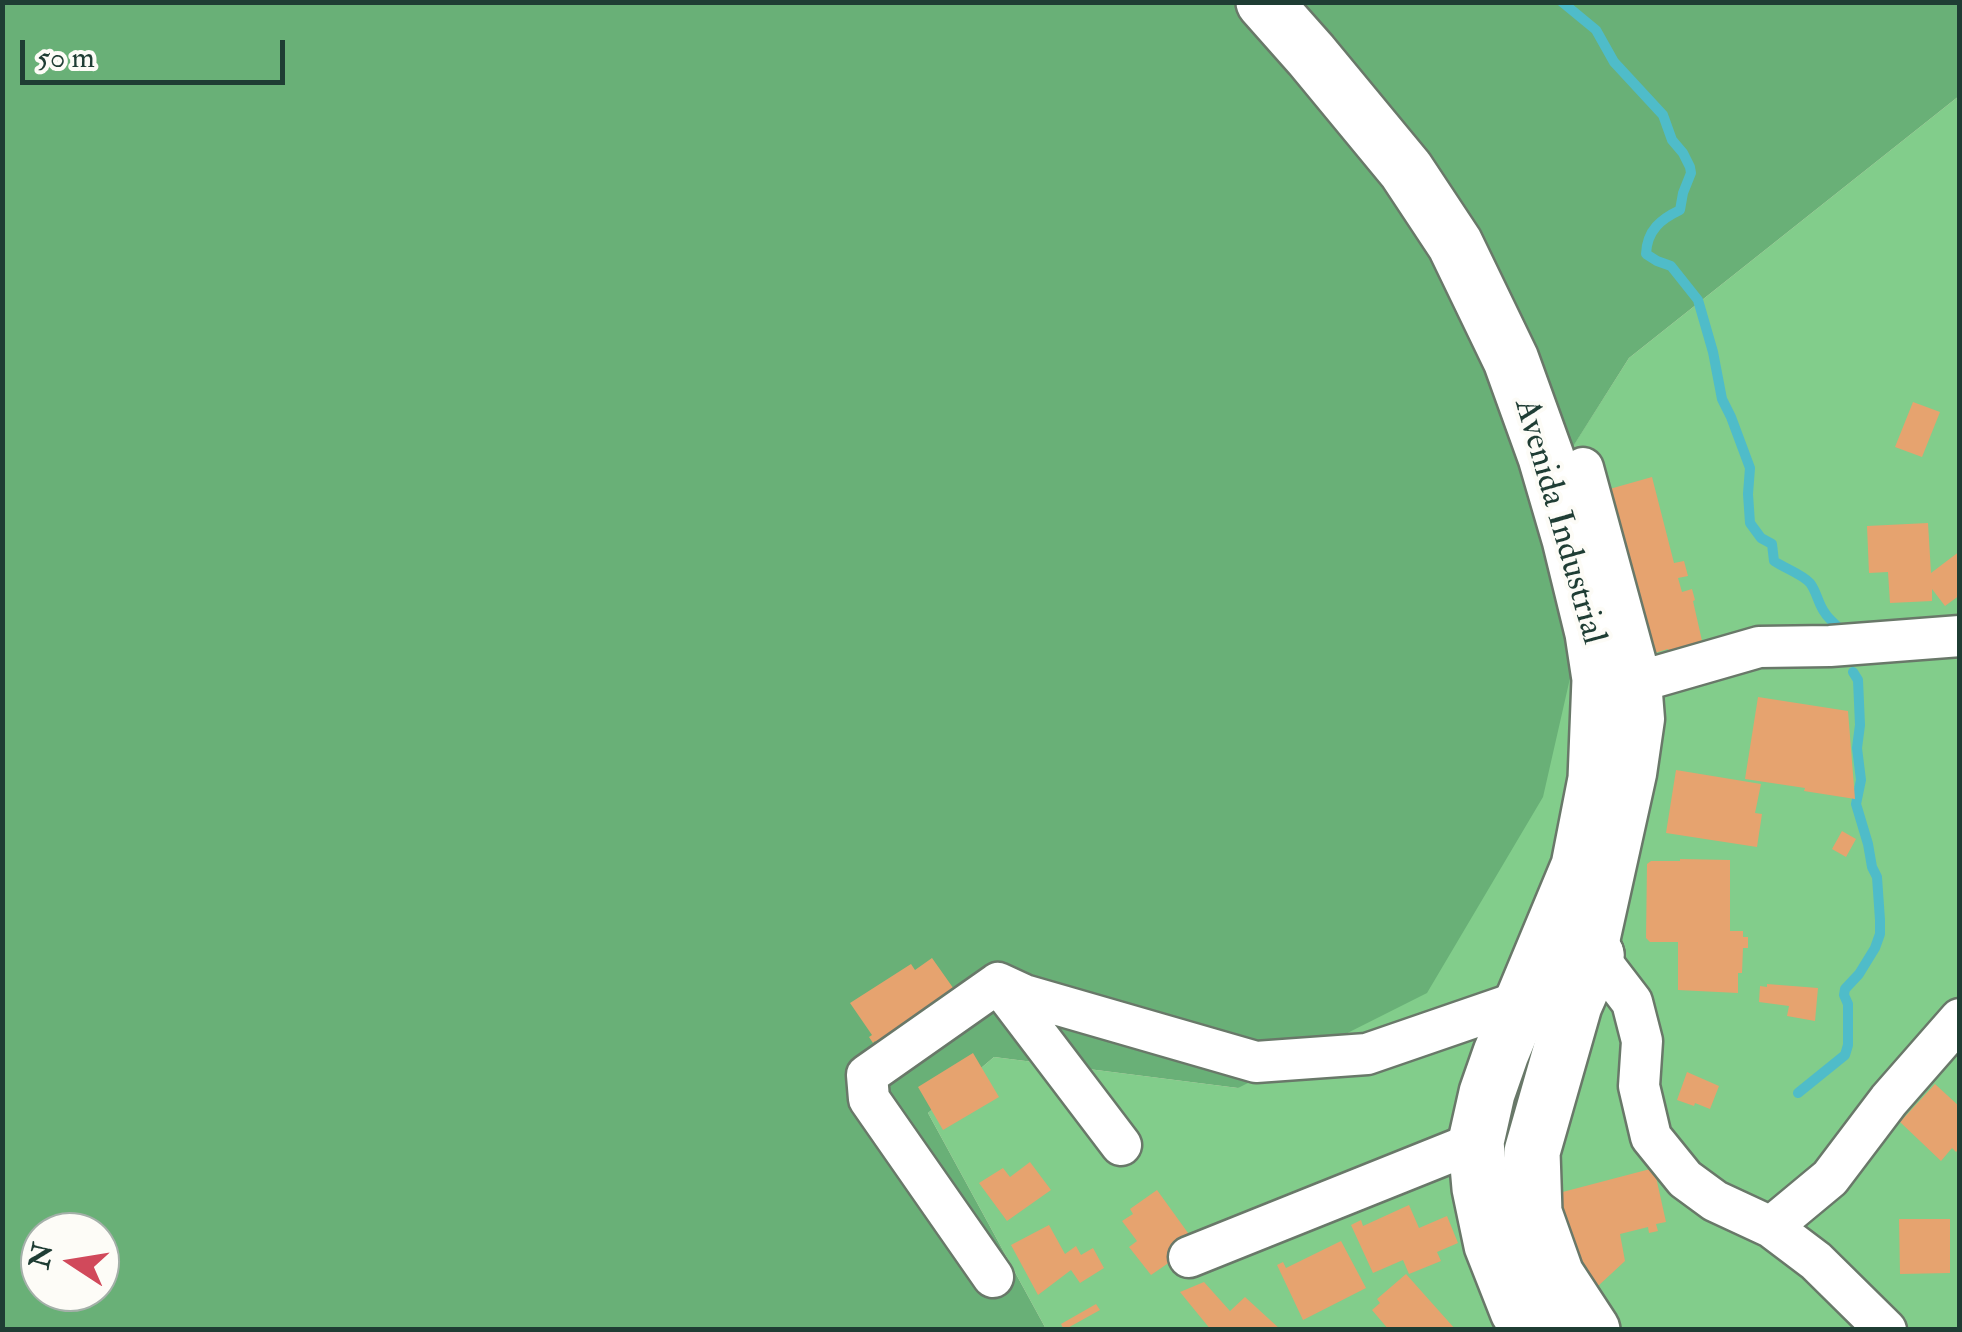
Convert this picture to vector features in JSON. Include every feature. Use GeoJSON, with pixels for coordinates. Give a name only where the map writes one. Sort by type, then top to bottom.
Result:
{"type":"FeatureCollection","features":[{"type":"Feature","properties":{"kind":"main road","name":"Avenida Industrial"},"geometry":{"type":"LineString","coordinates":[[1264,2],[1406,170],[1455,244],[1510,360],[1546,458],[1593,634],[1620,676],[1600,679],[1596,779],[1579,866],[1574,1005],[1532,1152],[1534,1213],[1556,1275],[1592,1330]]}},
{"type":"Feature","properties":{"kind":"main road","name":"Avenida Industrial"},"geometry":{"type":"LineString","coordinates":[[1532,1330],[1518,1312],[1492,1245],[1480,1188],[1476,1142],[1487,1093],[1520,1001],[1576,938]]}},
{"type":"Feature","properties":{"kind":"street","name":"Avenida Industrial"},"geometry":{"type":"LineString","coordinates":[[1583,468],[1620,676]]}},
{"type":"Feature","properties":{"kind":"street"},"geometry":{"type":"LineString","coordinates":[[1620,676],[1760,648],[1960,636]]}},
{"type":"Feature","properties":{"kind":"street"},"geometry":{"type":"LineString","coordinates":[[1576,938],[1632,1002],[1642,1041],[1639,1086],[1651,1137],[1685,1179],[1715,1201],[1770,1227],[1816,1261],[1886,1330]]}},
{"type":"Feature","properties":{"kind":"street"},"geometry":{"type":"LineString","coordinates":[[998,982],[1024,994],[1256,1062],[1366,1054],[1520,1001]]}},
{"type":"Feature","properties":{"kind":"street"},"geometry":{"type":"LineString","coordinates":[[998,982],[1120,1145]]}},
{"type":"Feature","properties":{"kind":"street"},"geometry":{"type":"LineString","coordinates":[[993,1277],[869,1099],[867,1075],[998,982]]}},
{"type":"Feature","properties":{"kind":"street"},"geometry":{"type":"LineString","coordinates":[[1770,1227],[1830,1178],[1889,1100],[1960,1020]]}},
{"type":"Feature","properties":{"kind":"street"},"geometry":{"type":"LineString","coordinates":[[1188,1257],[1476,1142]]}},
{"type":"Feature","properties":{"kind":"green space"},"geometry":{"type":"Polygon","coordinates":[[[3,3],[1959,3],[1959,96],[1629,358],[1562,464],[1583,621],[1543,797],[1427,993],[1238,1088],[994,1057],[928,1113],[1046,1329],[3,1330],[3,3]]]}},
{"type":"Feature","properties":{"kind":"green space"},"geometry":{"type":"Polygon","coordinates":[[[1959,96],[1959,1329],[1046,1329],[928,1113],[994,1057],[1238,1088],[1561,465],[1629,358],[1959,96]]]}},
{"type":"Feature","properties":{"kind":"building"},"geometry":{"type":"Polygon","coordinates":[[[1913,402],[1940,412],[1922,457],[1895,447],[1913,402]]]}},
{"type":"Feature","properties":{"kind":"building"},"geometry":{"type":"Polygon","coordinates":[[[1652,477],[1674,563],[1684,561],[1688,576],[1678,578],[1682,592],[1692,589],[1705,654],[1672,663],[1668,649],[1648,655],[1599,492],[1652,477]]]}},
{"type":"Feature","properties":{"kind":"building"},"geometry":{"type":"Polygon","coordinates":[[[1928,523],[1931,573],[1960,551],[1960,595],[1945,606],[1932,589],[1932,601],[1890,603],[1888,572],[1869,573],[1867,526],[1928,523]]]}},
{"type":"Feature","properties":{"kind":"building"},"geometry":{"type":"Polygon","coordinates":[[[1758,697],[1848,711],[1855,799],[1745,779],[1758,697]]]}},
{"type":"Feature","properties":{"kind":"building"},"geometry":{"type":"Polygon","coordinates":[[[1676,770],[1761,784],[1755,813],[1762,814],[1757,847],[1666,833],[1676,770]]]}},
{"type":"Feature","properties":{"kind":"building"},"geometry":{"type":"Polygon","coordinates":[[[1842,831],[1856,839],[1846,857],[1832,849],[1842,831]]]}},
{"type":"Feature","properties":{"kind":"building"},"geometry":{"type":"Polygon","coordinates":[[[1680,859],[1730,860],[1730,931],[1743,931],[1743,937],[1748,937],[1748,948],[1743,948],[1742,973],[1738,973],[1738,993],[1678,990],[1678,942],[1650,942],[1646,938],[1647,864],[1680,859]]]}},
{"type":"Feature","properties":{"kind":"building"},"geometry":{"type":"Polygon","coordinates":[[[932,958],[956,992],[884,1053],[873,1043],[869,1037],[872,1035],[850,1003],[911,964],[915,970],[932,958]]]}},
{"type":"Feature","properties":{"kind":"building"},"geometry":{"type":"Polygon","coordinates":[[[1760,986],[1818,988],[1815,1021],[1787,1016],[1789,1006],[1759,1002],[1760,986]]]}},
{"type":"Feature","properties":{"kind":"building"},"geometry":{"type":"Polygon","coordinates":[[[973,1053],[999,1097],[943,1130],[918,1087],[973,1053]]]}},
{"type":"Feature","properties":{"kind":"building"},"geometry":{"type":"Polygon","coordinates":[[[1687,1072],[1719,1086],[1710,1109],[1677,1100],[1687,1072]]]}},
{"type":"Feature","properties":{"kind":"building"},"geometry":{"type":"Polygon","coordinates":[[[1935,1084],[1960,1107],[1960,1148],[1956,1152],[1952,1148],[1941,1161],[1900,1122],[1935,1084]]]}},
{"type":"Feature","properties":{"kind":"building"},"geometry":{"type":"Polygon","coordinates":[[[1030,1162],[1051,1190],[1007,1221],[979,1183],[1003,1168],[1010,1177],[1030,1162]]]}},
{"type":"Feature","properties":{"kind":"building"},"geometry":{"type":"Polygon","coordinates":[[[1654,1168],[1666,1222],[1656,1224],[1658,1231],[1649,1233],[1648,1227],[1620,1234],[1625,1261],[1584,1299],[1555,1194],[1654,1168]]]}},
{"type":"Feature","properties":{"kind":"building"},"geometry":{"type":"Polygon","coordinates":[[[1157,1190],[1196,1244],[1151,1275],[1129,1247],[1137,1241],[1122,1221],[1133,1214],[1130,1209],[1157,1190]]]}},
{"type":"Feature","properties":{"kind":"building"},"geometry":{"type":"Polygon","coordinates":[[[1409,1205],[1419,1228],[1447,1216],[1458,1243],[1437,1252],[1441,1261],[1409,1274],[1403,1260],[1373,1273],[1351,1225],[1361,1220],[1363,1226],[1409,1205]]]}},
{"type":"Feature","properties":{"kind":"building"},"geometry":{"type":"Polygon","coordinates":[[[1899,1219],[1950,1219],[1950,1273],[1900,1274],[1899,1219]]]}},
{"type":"Feature","properties":{"kind":"building"},"geometry":{"type":"Polygon","coordinates":[[[1049,1225],[1065,1254],[1076,1246],[1081,1255],[1093,1248],[1104,1268],[1080,1283],[1071,1270],[1038,1295],[1011,1245],[1049,1225]]]}},
{"type":"Feature","properties":{"kind":"building"},"geometry":{"type":"Polygon","coordinates":[[[1341,1241],[1366,1288],[1303,1320],[1277,1265],[1283,1262],[1286,1268],[1341,1241]]]}},
{"type":"Feature","properties":{"kind":"building"},"geometry":{"type":"Polygon","coordinates":[[[1406,1274],[1456,1330],[1389,1330],[1372,1310],[1380,1303],[1377,1299],[1406,1274]]]}},
{"type":"Feature","properties":{"kind":"building"},"geometry":{"type":"Polygon","coordinates":[[[1204,1282],[1230,1311],[1245,1297],[1281,1330],[1211,1330],[1180,1292],[1204,1282]]]}},
{"type":"Feature","properties":{"kind":"building"},"geometry":{"type":"Polygon","coordinates":[[[1096,1304],[1100,1310],[1064,1330],[1061,1324],[1096,1304]]]}},
{"type":"Feature","properties":{"kind":"waterway"},"geometry":{"type":"LineString","coordinates":[[1562,2],[1596,30],[1614,62],[1663,115],[1672,140],[1690,167],[1680,210],[1656,226],[1646,254],[1671,266],[1698,300],[1722,399],[1750,468],[1750,523],[1761,538],[1772,544],[1774,561],[1810,583],[1837,626]]}},
{"type":"Feature","properties":{"kind":"waterway"},"geometry":{"type":"LineString","coordinates":[[1798,1093],[1845,1055],[1845,989],[1859,974],[1880,934],[1877,877],[1856,804],[1861,780],[1857,748],[1860,725],[1858,680],[1853,672]]}}]}
